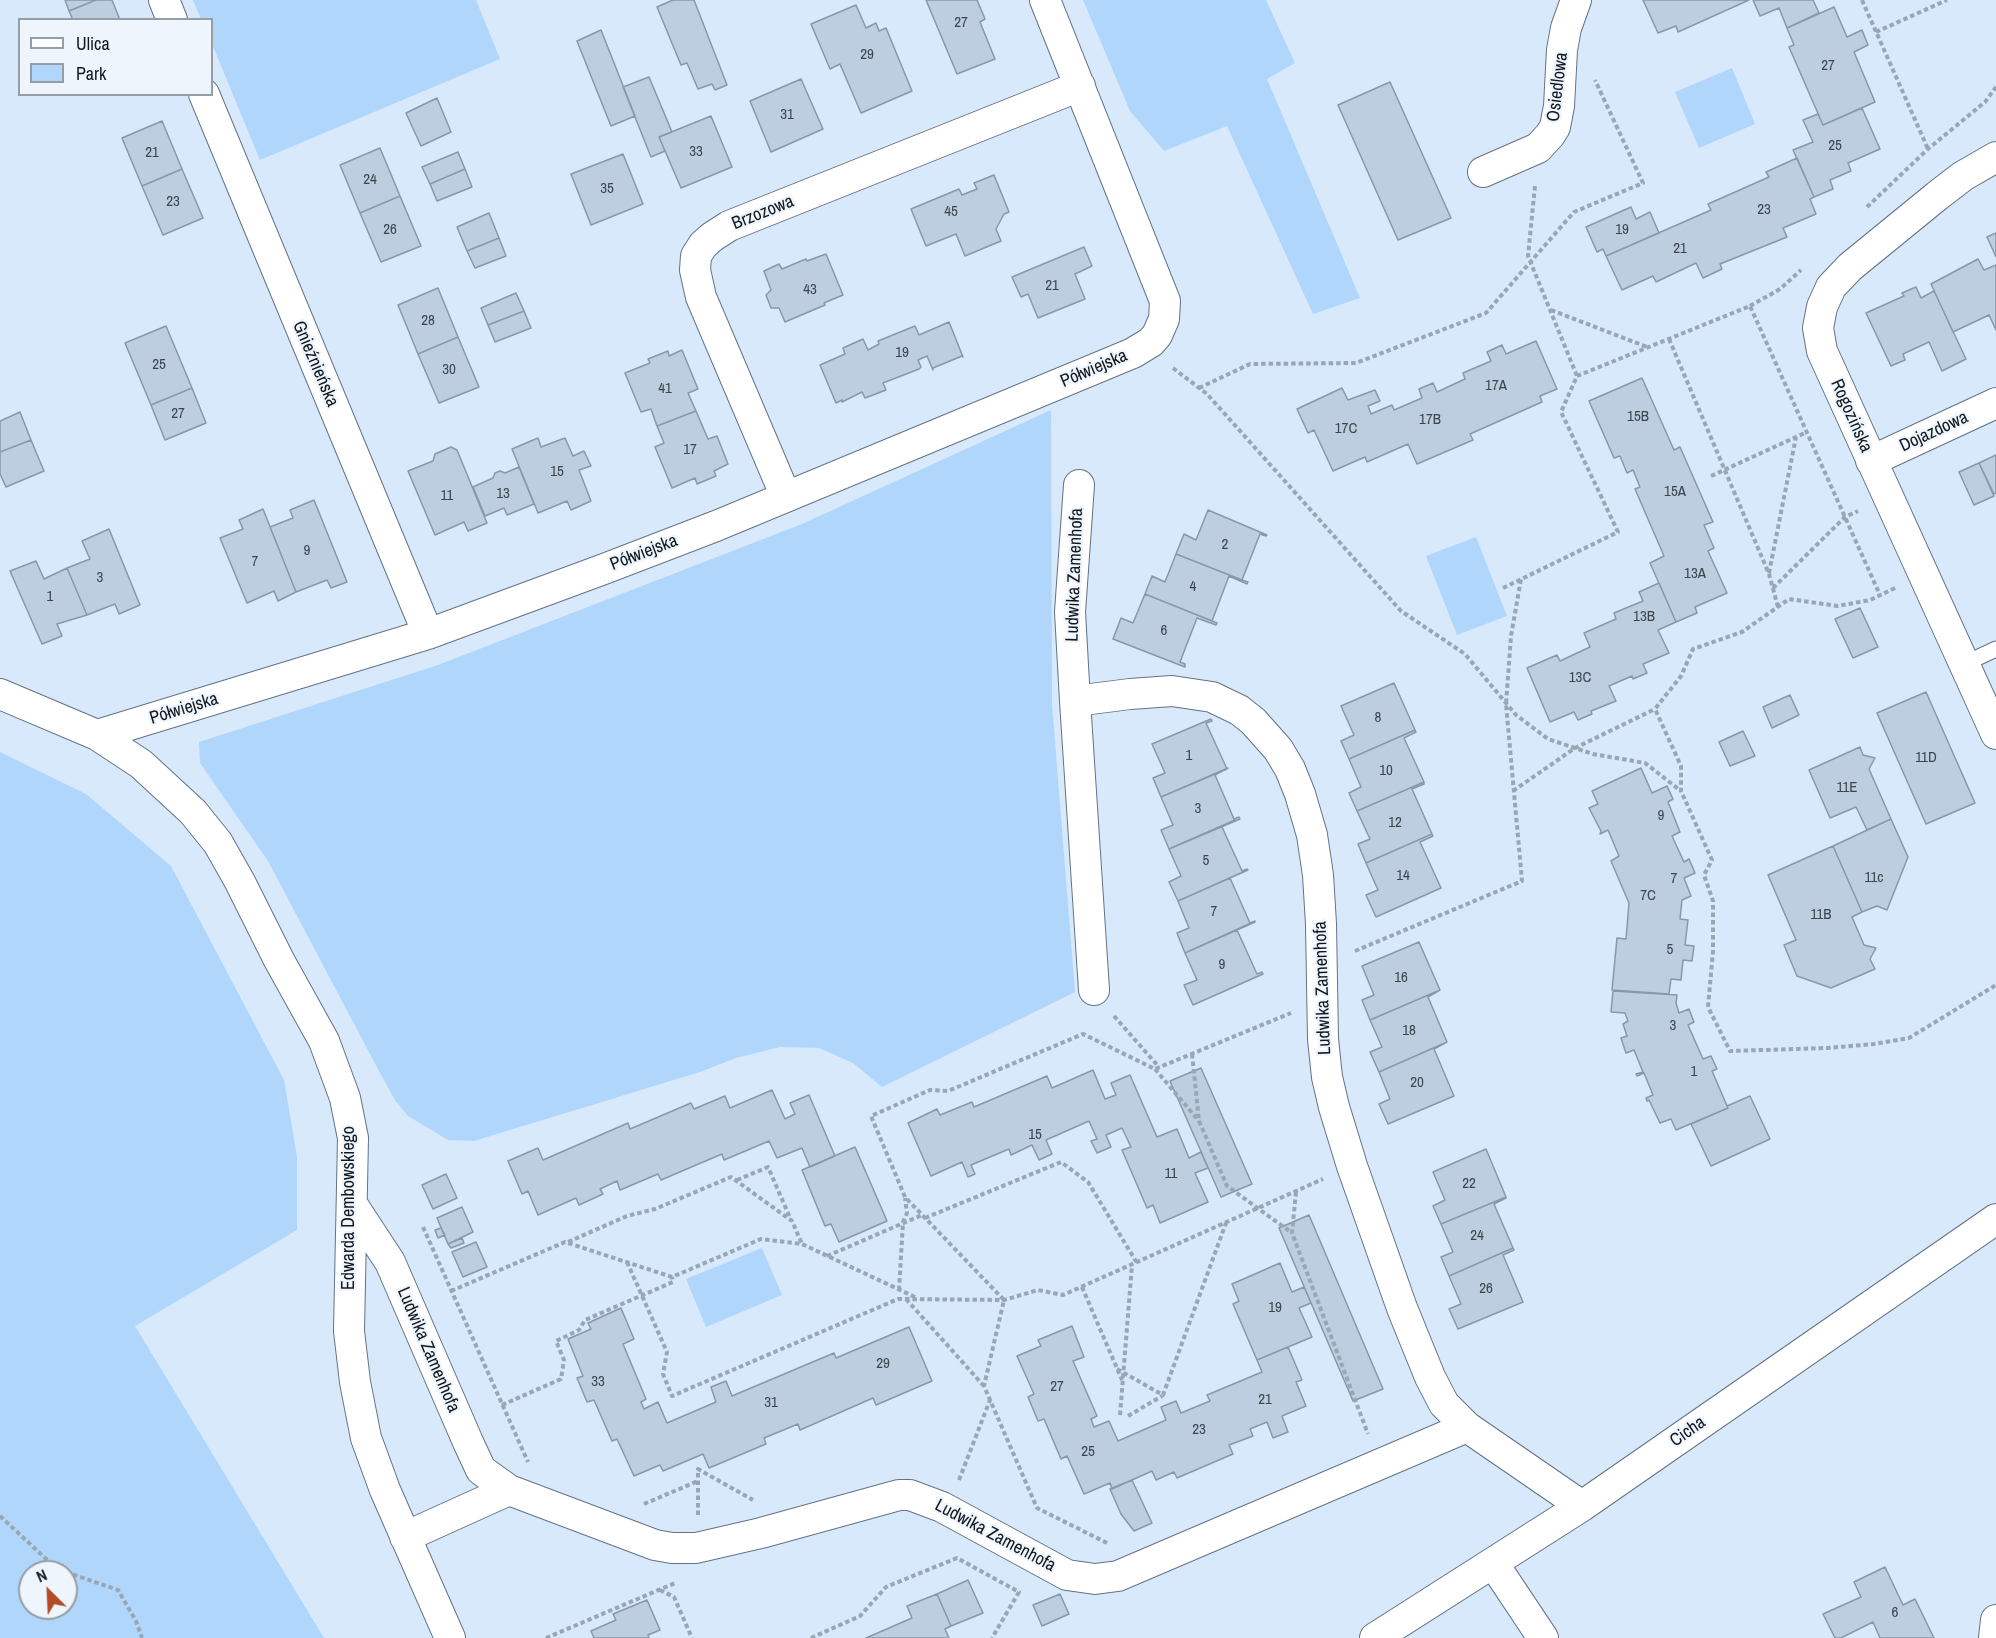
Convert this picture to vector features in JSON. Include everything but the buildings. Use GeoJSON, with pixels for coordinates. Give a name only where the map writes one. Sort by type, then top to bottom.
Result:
{"type":"FeatureCollection","features":[{"type":"Feature","properties":{"kind":"street"},"geometry":{"type":"LineString","coordinates":[[164,0],[171,18]]}},
{"type":"Feature","properties":{"kind":"street"},"geometry":{"type":"LineString","coordinates":[[1045,0],[1080,86]]}},
{"type":"Feature","properties":{"kind":"street","name":"Osiedlowa"},"geometry":{"type":"LineString","coordinates":[[1538,148],[1555,127],[1559,106],[1562,50],[1566,27],[1576,0]]}},
{"type":"Feature","properties":{"kind":"street","name":"Półwiejska"},"geometry":{"type":"LineString","coordinates":[[97,735],[428,634],[604,569],[786,497],[1133,353],[1150,342],[1157,335],[1164,319],[1165,301],[1080,86]]}},
{"type":"Feature","properties":{"kind":"street","name":"Brzozowa"},"geometry":{"type":"LineString","coordinates":[[786,497],[701,297],[695,270],[696,256],[703,245],[729,226],[1080,86]]}},
{"type":"Feature","properties":{"kind":"street","name":"Gnieźnieńska"},"geometry":{"type":"LineString","coordinates":[[205,96],[428,634]]}},
{"type":"Feature","properties":{"kind":"street"},"geometry":{"type":"LineString","coordinates":[[1483,172],[1538,148]]}},
{"type":"Feature","properties":{"kind":"street","name":"Rogozińska"},"geometry":{"type":"LineString","coordinates":[[1996,157],[1963,176],[1850,267],[1831,287],[1822,307],[1818,328],[1822,351],[1996,734]]}},
{"type":"Feature","properties":{"kind":"street","name":"Dojazdowa"},"geometry":{"type":"LineString","coordinates":[[1871,461],[1996,403]]}},
{"type":"Feature","properties":{"kind":"street","name":"Ludwika Zamenhofa"},"geometry":{"type":"LineString","coordinates":[[1079,485],[1070,612],[1094,990]]}},
{"type":"Feature","properties":{"kind":"street","name":"Ludwika Zamenhofa"},"geometry":{"type":"LineString","coordinates":[[1075,701],[1130,694],[1172,692],[1212,698],[1239,710],[1267,735],[1290,769],[1312,835],[1318,875],[1323,1039],[1327,1077],[1352,1166],[1402,1308],[1430,1377],[1444,1404],[1467,1427],[1582,1506]]}},
{"type":"Feature","properties":{"kind":"street","name":"Edwarda Dembowskiego"},"geometry":{"type":"LineString","coordinates":[[0,694],[97,735],[141,764],[193,812],[218,843],[324,1041],[345,1098],[353,1138],[349,1331],[355,1382],[366,1438],[384,1490],[450,1638]]}},
{"type":"Feature","properties":{"kind":"street","name":"Ludwika Zamenhofa"},"geometry":{"type":"LineString","coordinates":[[352,1204],[390,1262],[463,1432],[482,1470],[509,1490],[655,1545],[696,1548],[899,1495],[921,1497],[1067,1575],[1095,1579],[1118,1576],[1467,1427]]}},
{"type":"Feature","properties":{"kind":"street","name":"Cicha"},"geometry":{"type":"LineString","coordinates":[[1375,1638],[1582,1506],[1996,1219]]}},
{"type":"Feature","properties":{"kind":"street"},"geometry":{"type":"LineString","coordinates":[[405,1536],[509,1490]]}},
{"type":"Feature","properties":{"kind":"street"},"geometry":{"type":"LineString","coordinates":[[1493,1563],[1542,1638]]}},
{"type":"Feature","properties":{"kind":"street"},"geometry":{"type":"LineString","coordinates":[[1994,1638],[1996,1620]]}},
{"type":"Feature","properties":{"kind":"lane"},"geometry":{"type":"LineString","coordinates":[[1964,664],[1996,649]]}},
{"type":"Feature","properties":{"kind":"path"},"geometry":{"type":"LineString","coordinates":[[1862,0],[1928,148]]}},
{"type":"Feature","properties":{"kind":"path"},"geometry":{"type":"LineString","coordinates":[[1876,32],[1947,0]]}},
{"type":"Feature","properties":{"kind":"path"},"geometry":{"type":"LineString","coordinates":[[1199,388],[1250,364],[1356,363],[1486,313],[1574,212],[1643,183],[1593,76]]}},
{"type":"Feature","properties":{"kind":"path"},"geometry":{"type":"LineString","coordinates":[[1863,211],[1928,148],[1985,102],[1996,87]]}},
{"type":"Feature","properties":{"kind":"path"},"geometry":{"type":"LineString","coordinates":[[1538,148],[1528,256],[1577,376]]}},
{"type":"Feature","properties":{"kind":"path"},"geometry":{"type":"LineString","coordinates":[[1503,588],[1618,532],[1561,412],[1577,376],[1750,306],[1780,289],[1806,265]]}},
{"type":"Feature","properties":{"kind":"path"},"geometry":{"type":"LineString","coordinates":[[1750,306],[1880,595]]}},
{"type":"Feature","properties":{"kind":"path"},"geometry":{"type":"LineString","coordinates":[[1550,309],[1648,347]]}},
{"type":"Feature","properties":{"kind":"path"},"geometry":{"type":"LineString","coordinates":[[1669,339],[1769,573],[1778,607]]}},
{"type":"Feature","properties":{"kind":"path"},"geometry":{"type":"LineString","coordinates":[[1133,353],[1177,369],[1207,394],[1401,611],[1465,654],[1516,716],[1548,739],[1593,754],[1645,763],[1681,791]]}},
{"type":"Feature","properties":{"kind":"path"},"geometry":{"type":"LineString","coordinates":[[1712,476],[1807,432]]}},
{"type":"Feature","properties":{"kind":"path"},"geometry":{"type":"LineString","coordinates":[[1769,573],[1796,437]]}},
{"type":"Feature","properties":{"kind":"path"},"geometry":{"type":"LineString","coordinates":[[1773,588],[1845,517],[1888,497]]}},
{"type":"Feature","properties":{"kind":"path"},"geometry":{"type":"LineString","coordinates":[[1513,791],[1575,748],[1655,709],[1681,676],[1694,650],[1742,632],[1788,599],[1838,606],[1870,600],[1923,575]]}},
{"type":"Feature","properties":{"kind":"path"},"geometry":{"type":"LineString","coordinates":[[1322,965],[1522,881],[1506,704],[1511,636],[1521,579]]}},
{"type":"Feature","properties":{"kind":"path"},"geometry":{"type":"LineString","coordinates":[[1655,709],[1682,766],[1681,791],[1712,860],[1704,875],[1713,901],[1713,951],[1708,1007],[1730,1051],[1827,1048],[1909,1038],[1996,985]]}},
{"type":"Feature","properties":{"kind":"path"},"geometry":{"type":"LineString","coordinates":[[1094,990],[1199,1121],[1227,1186],[1292,1233]]}},
{"type":"Feature","properties":{"kind":"path"},"geometry":{"type":"LineString","coordinates":[[899,1290],[903,1222],[907,1213],[905,1197],[871,1116],[930,1090],[948,1091],[1083,1034],[1157,1068],[1323,999]]}},
{"type":"Feature","properties":{"kind":"path"},"geometry":{"type":"LineString","coordinates":[[1192,1054],[1199,1121]]}},
{"type":"Feature","properties":{"kind":"path"},"geometry":{"type":"LineString","coordinates":[[826,1256],[903,1222],[924,1216],[1061,1162],[1088,1182],[1134,1264],[1120,1414]]}},
{"type":"Feature","properties":{"kind":"path"},"geometry":{"type":"LineString","coordinates":[[627,1262],[667,1352],[663,1374],[672,1396],[898,1299],[1005,1300],[1038,1290],[1063,1295],[1352,1166]]}},
{"type":"Feature","properties":{"kind":"path"},"geometry":{"type":"LineString","coordinates":[[736,1180],[768,1167],[802,1244]]}},
{"type":"Feature","properties":{"kind":"path"},"geometry":{"type":"LineString","coordinates":[[451,1291],[627,1216],[655,1209],[731,1177],[792,1221]]}},
{"type":"Feature","properties":{"kind":"path"},"geometry":{"type":"LineString","coordinates":[[1296,1191],[1292,1233],[1369,1435]]}},
{"type":"Feature","properties":{"kind":"path"},"geometry":{"type":"LineString","coordinates":[[905,1197],[1005,1300]]}},
{"type":"Feature","properties":{"kind":"path"},"geometry":{"type":"LineString","coordinates":[[1128,1416],[1163,1395],[1226,1223]]}},
{"type":"Feature","properties":{"kind":"path"},"geometry":{"type":"LineString","coordinates":[[423,1227],[530,1467]]}},
{"type":"Feature","properties":{"kind":"path"},"geometry":{"type":"LineString","coordinates":[[567,1242],[672,1277],[761,1239],[802,1244],[918,1299]]}},
{"type":"Feature","properties":{"kind":"path"},"geometry":{"type":"LineString","coordinates":[[502,1405],[561,1378],[564,1360],[556,1341],[579,1330],[585,1320],[673,1282],[672,1277]]}},
{"type":"Feature","properties":{"kind":"path"},"geometry":{"type":"LineString","coordinates":[[1082,1287],[1123,1383]]}},
{"type":"Feature","properties":{"kind":"path"},"geometry":{"type":"LineString","coordinates":[[906,1299],[984,1386],[1037,1508],[1114,1547]]}},
{"type":"Feature","properties":{"kind":"path"},"geometry":{"type":"LineString","coordinates":[[984,1386],[1005,1300]]}},
{"type":"Feature","properties":{"kind":"path"},"geometry":{"type":"LineString","coordinates":[[1117,1369],[1163,1395]]}},
{"type":"Feature","properties":{"kind":"path"},"geometry":{"type":"LineString","coordinates":[[948,1510],[990,1399]]}},
{"type":"Feature","properties":{"kind":"path"},"geometry":{"type":"LineString","coordinates":[[546,1638],[677,1582],[687,1574],[696,1548],[698,1469],[795,1524]]}},
{"type":"Feature","properties":{"kind":"path"},"geometry":{"type":"LineString","coordinates":[[635,1509],[698,1481]]}},
{"type":"Feature","properties":{"kind":"path"},"geometry":{"type":"LineString","coordinates":[[0,1516],[48,1560]]}},
{"type":"Feature","properties":{"kind":"path"},"geometry":{"type":"LineString","coordinates":[[813,1638],[860,1616],[886,1587],[957,1558],[1019,1592],[993,1638]]}},
{"type":"Feature","properties":{"kind":"path"},"geometry":{"type":"LineString","coordinates":[[78,1576],[118,1590],[136,1621],[142,1638]]}},
{"type":"Feature","properties":{"kind":"path"},"geometry":{"type":"LineString","coordinates":[[659,1590],[674,1597],[692,1638]]}},
{"type":"Feature","properties":{"kind":"green space"},"geometry":{"type":"Polygon","coordinates":[[[193,0],[476,0],[500,59],[260,160],[213,46],[213,18],[201,18],[193,0]]]}},
{"type":"Feature","properties":{"kind":"green space"},"geometry":{"type":"Polygon","coordinates":[[[1083,0],[1266,0],[1295,63],[1267,79],[1360,298],[1313,314],[1227,126],[1164,151],[1130,111],[1083,0]]]}},
{"type":"Feature","properties":{"kind":"green space"},"geometry":{"type":"Polygon","coordinates":[[[1732,68],[1755,124],[1699,148],[1675,92],[1732,68]]]}},
{"type":"Feature","properties":{"kind":"green space"},"geometry":{"type":"Polygon","coordinates":[[[1051,410],[1052,704],[1075,992],[882,1087],[853,1063],[819,1048],[780,1047],[736,1058],[700,1072],[474,1141],[448,1140],[408,1116],[395,1100],[380,1073],[268,861],[200,763],[199,742],[438,665],[802,524],[1051,410]]]}},
{"type":"Feature","properties":{"kind":"green space"},"geometry":{"type":"Polygon","coordinates":[[[1476,537],[1507,616],[1457,635],[1426,556],[1476,537]]]}},
{"type":"Feature","properties":{"kind":"green space"},"geometry":{"type":"Polygon","coordinates":[[[0,752],[86,794],[171,866],[284,1080],[297,1157],[297,1230],[135,1326],[324,1638],[0,1638],[0,752]]]}},
{"type":"Feature","properties":{"kind":"green space"},"geometry":{"type":"Polygon","coordinates":[[[762,1248],[782,1295],[706,1327],[686,1279],[762,1248]]]}}]}
